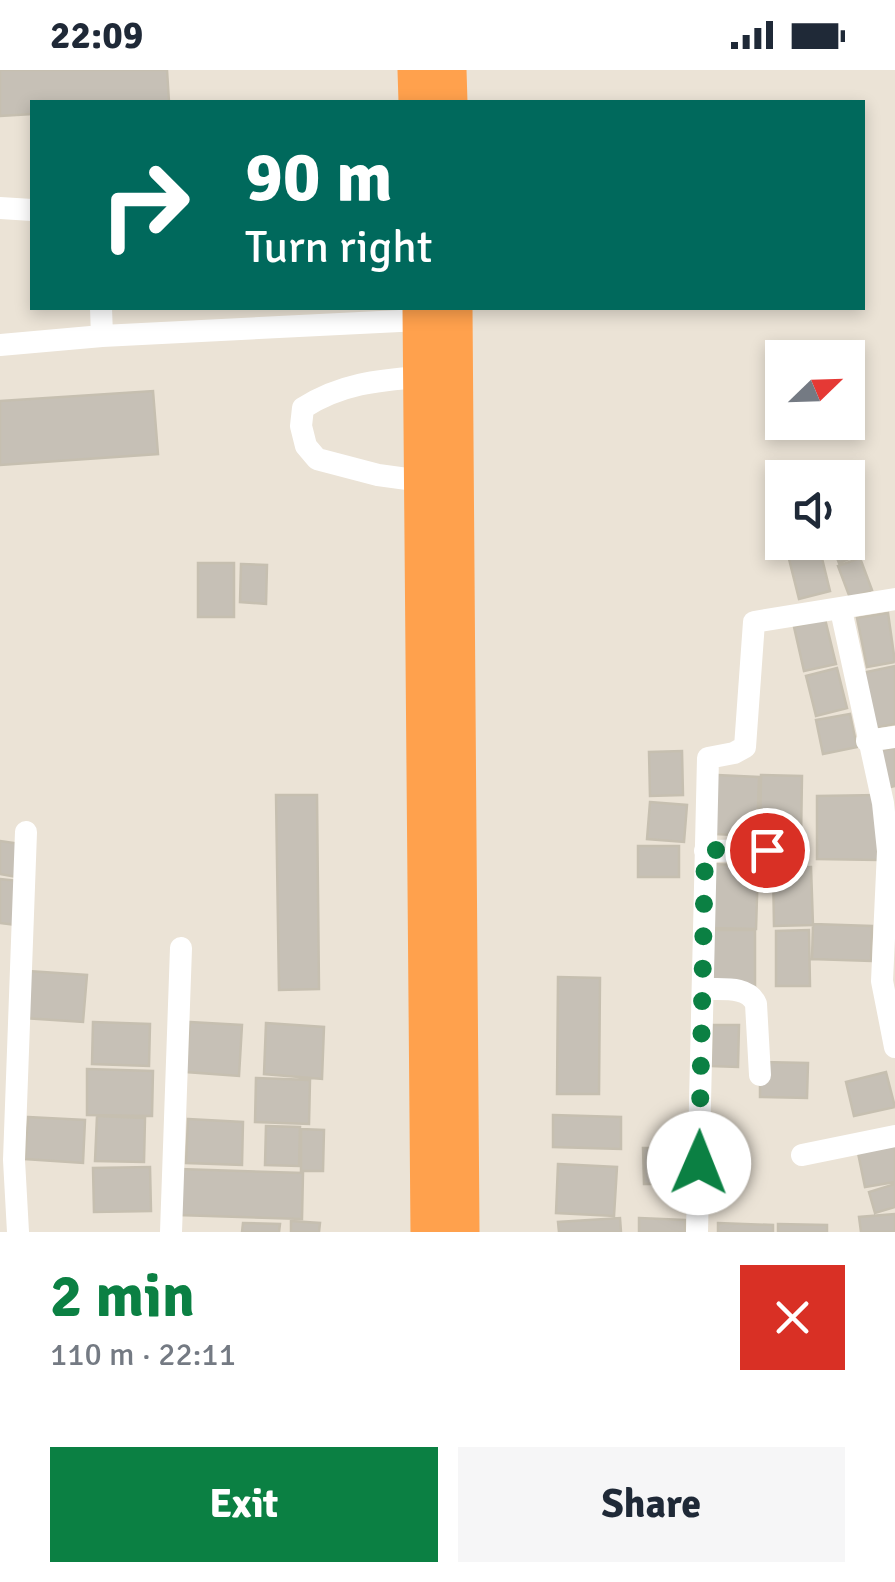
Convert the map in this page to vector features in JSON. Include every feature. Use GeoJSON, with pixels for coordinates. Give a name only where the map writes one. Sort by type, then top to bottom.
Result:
{"type":"FeatureCollection","features":[{"type":"Feature","properties":{"kind":"highway"},"geometry":{"type":"LineString","coordinates":[[415,70],[416,100]]}},
{"type":"Feature","properties":{"kind":"highway"},"geometry":{"type":"LineString","coordinates":[[449,70],[450,100]]}},
{"type":"Feature","properties":{"kind":"highway"},"geometry":{"type":"LineString","coordinates":[[428,1232],[444,1010],[454,310]]}},
{"type":"Feature","properties":{"kind":"highway"},"geometry":{"type":"LineString","coordinates":[[420,314],[422,481],[444,1010],[462,1232]]}},
{"type":"Feature","properties":{"kind":"street"},"geometry":{"type":"LineString","coordinates":[[0,208],[30,210]]}},
{"type":"Feature","properties":{"kind":"street"},"geometry":{"type":"LineString","coordinates":[[101,310],[102,336]]}},
{"type":"Feature","properties":{"kind":"street"},"geometry":{"type":"LineString","coordinates":[[0,345],[420,314]]}},
{"type":"Feature","properties":{"kind":"street"},"geometry":{"type":"LineString","coordinates":[[421,377],[370,380],[326,393],[302,408],[300,426],[306,446],[317,459],[378,475],[422,481]]}},
{"type":"Feature","properties":{"kind":"street"},"geometry":{"type":"LineString","coordinates":[[698,1232],[708,758],[734,754],[746,747],[754,622],[895,599]]}},
{"type":"Feature","properties":{"kind":"street"},"geometry":{"type":"LineString","coordinates":[[841,610],[892,851],[888,980],[895,1047]]}},
{"type":"Feature","properties":{"kind":"street"},"geometry":{"type":"LineString","coordinates":[[867,741],[895,736]]}},
{"type":"Feature","properties":{"kind":"street"},"geometry":{"type":"LineString","coordinates":[[18,1232],[14,1160],[26,832]]}},
{"type":"Feature","properties":{"kind":"street"},"geometry":{"type":"LineString","coordinates":[[705,850],[798,850]]}},
{"type":"Feature","properties":{"kind":"street"},"geometry":{"type":"LineString","coordinates":[[170,1232],[182,948]]}},
{"type":"Feature","properties":{"kind":"street"},"geometry":{"type":"LineString","coordinates":[[702,989],[753,996],[760,1075]]}},
{"type":"Feature","properties":{"kind":"street"},"geometry":{"type":"LineString","coordinates":[[802,1155],[895,1136]]}},
{"type":"Feature","properties":{"kind":"building"},"geometry":{"type":"Polygon","coordinates":[[[0,70],[167,70],[169,100],[30,100],[30,114],[0,116],[0,70]]]}},
{"type":"Feature","properties":{"kind":"building"},"geometry":{"type":"Polygon","coordinates":[[[153,391],[158,454],[0,465],[0,401],[153,391]]]}},
{"type":"Feature","properties":{"kind":"building"},"geometry":{"type":"Polygon","coordinates":[[[789,560],[822,560],[830,591],[799,599],[789,560]]]}},
{"type":"Feature","properties":{"kind":"building"},"geometry":{"type":"Polygon","coordinates":[[[861,560],[872,590],[850,598],[838,566],[861,560]]]}},
{"type":"Feature","properties":{"kind":"building"},"geometry":{"type":"Polygon","coordinates":[[[198,563],[234,563],[234,617],[198,617],[198,563]]]}},
{"type":"Feature","properties":{"kind":"building"},"geometry":{"type":"Polygon","coordinates":[[[241,564],[267,565],[266,604],[240,602],[241,564]]]}},
{"type":"Feature","properties":{"kind":"building"},"geometry":{"type":"Polygon","coordinates":[[[888,613],[895,662],[867,667],[857,618],[888,613]]]}},
{"type":"Feature","properties":{"kind":"building"},"geometry":{"type":"Polygon","coordinates":[[[825,619],[836,664],[804,671],[794,627],[825,619]]]}},
{"type":"Feature","properties":{"kind":"building"},"geometry":{"type":"Polygon","coordinates":[[[895,666],[895,724],[873,728],[862,673],[895,666]]]}},
{"type":"Feature","properties":{"kind":"building"},"geometry":{"type":"Polygon","coordinates":[[[837,668],[847,708],[816,716],[806,676],[837,668]]]}},
{"type":"Feature","properties":{"kind":"building"},"geometry":{"type":"Polygon","coordinates":[[[850,714],[857,747],[823,754],[816,720],[850,714]]]}},
{"type":"Feature","properties":{"kind":"building"},"geometry":{"type":"Polygon","coordinates":[[[895,748],[895,786],[886,788],[879,751],[895,748]]]}},
{"type":"Feature","properties":{"kind":"building"},"geometry":{"type":"Polygon","coordinates":[[[682,751],[683,795],[650,796],[649,752],[682,751]]]}},
{"type":"Feature","properties":{"kind":"building"},"geometry":{"type":"Polygon","coordinates":[[[717,775],[759,777],[757,836],[715,834],[717,775]]]}},
{"type":"Feature","properties":{"kind":"building"},"geometry":{"type":"Polygon","coordinates":[[[761,775],[802,776],[801,839],[760,838],[761,775]]]}},
{"type":"Feature","properties":{"kind":"building"},"geometry":{"type":"Polygon","coordinates":[[[276,795],[317,795],[319,989],[279,990],[276,795]]]}},
{"type":"Feature","properties":{"kind":"building"},"geometry":{"type":"Polygon","coordinates":[[[878,795],[878,860],[817,859],[817,796],[878,795]]]}},
{"type":"Feature","properties":{"kind":"building"},"geometry":{"type":"Polygon","coordinates":[[[650,802],[687,805],[684,842],[647,839],[650,802]]]}},
{"type":"Feature","properties":{"kind":"building"},"geometry":{"type":"Polygon","coordinates":[[[0,841],[21,844],[17,877],[0,874],[0,841]]]}},
{"type":"Feature","properties":{"kind":"building"},"geometry":{"type":"Polygon","coordinates":[[[638,846],[679,846],[679,877],[638,877],[638,846]]]}},
{"type":"Feature","properties":{"kind":"building"},"geometry":{"type":"Polygon","coordinates":[[[711,864],[758,866],[756,929],[710,928],[711,864]]]}},
{"type":"Feature","properties":{"kind":"building"},"geometry":{"type":"Polygon","coordinates":[[[811,867],[813,925],[774,926],[773,868],[811,867]]]}},
{"type":"Feature","properties":{"kind":"building"},"geometry":{"type":"Polygon","coordinates":[[[0,879],[20,881],[17,925],[0,923],[0,879]]]}},
{"type":"Feature","properties":{"kind":"building"},"geometry":{"type":"Polygon","coordinates":[[[813,924],[872,926],[871,961],[812,959],[813,924]]]}},
{"type":"Feature","properties":{"kind":"building"},"geometry":{"type":"Polygon","coordinates":[[[709,930],[755,930],[755,988],[710,988],[709,930]]]}},
{"type":"Feature","properties":{"kind":"building"},"geometry":{"type":"Polygon","coordinates":[[[809,930],[810,986],[776,986],[776,931],[809,930]]]}},
{"type":"Feature","properties":{"kind":"building"},"geometry":{"type":"Polygon","coordinates":[[[28,971],[87,975],[83,1022],[24,1018],[28,971]]]}},
{"type":"Feature","properties":{"kind":"building"},"geometry":{"type":"Polygon","coordinates":[[[558,977],[600,978],[599,1094],[557,1094],[558,977]]]}},
{"type":"Feature","properties":{"kind":"building"},"geometry":{"type":"Polygon","coordinates":[[[93,1022],[150,1024],[149,1066],[92,1064],[93,1022]]]}},
{"type":"Feature","properties":{"kind":"building"},"geometry":{"type":"Polygon","coordinates":[[[190,1022],[242,1025],[239,1076],[186,1072],[190,1022]]]}},
{"type":"Feature","properties":{"kind":"building"},"geometry":{"type":"Polygon","coordinates":[[[266,1023],[324,1027],[322,1079],[264,1074],[266,1023]]]}},
{"type":"Feature","properties":{"kind":"building"},"geometry":{"type":"Polygon","coordinates":[[[713,1025],[739,1025],[738,1067],[711,1066],[713,1025]]]}},
{"type":"Feature","properties":{"kind":"building"},"geometry":{"type":"Polygon","coordinates":[[[760,1062],[808,1063],[807,1098],[760,1097],[760,1062]]]}},
{"type":"Feature","properties":{"kind":"building"},"geometry":{"type":"Polygon","coordinates":[[[87,1069],[153,1071],[152,1116],[87,1115],[87,1069]]]}},
{"type":"Feature","properties":{"kind":"building"},"geometry":{"type":"Polygon","coordinates":[[[886,1072],[895,1107],[854,1116],[846,1082],[886,1072]]]}},
{"type":"Feature","properties":{"kind":"building"},"geometry":{"type":"Polygon","coordinates":[[[256,1078],[310,1080],[309,1124],[255,1122],[256,1078]]]}},
{"type":"Feature","properties":{"kind":"building"},"geometry":{"type":"Polygon","coordinates":[[[553,1115],[621,1117],[621,1149],[553,1147],[553,1115]]]}},
{"type":"Feature","properties":{"kind":"building"},"geometry":{"type":"Polygon","coordinates":[[[97,1116],[145,1118],[144,1162],[95,1161],[97,1116]]]}},
{"type":"Feature","properties":{"kind":"building"},"geometry":{"type":"Polygon","coordinates":[[[28,1117],[85,1120],[83,1163],[25,1159],[28,1117]]]}},
{"type":"Feature","properties":{"kind":"building"},"geometry":{"type":"Polygon","coordinates":[[[188,1119],[243,1122],[242,1165],[186,1163],[188,1119]]]}},
{"type":"Feature","properties":{"kind":"building"},"geometry":{"type":"Polygon","coordinates":[[[266,1126],[300,1127],[299,1166],[265,1165],[266,1126]]]}},
{"type":"Feature","properties":{"kind":"building"},"geometry":{"type":"Polygon","coordinates":[[[301,1129],[324,1130],[323,1171],[301,1171],[301,1129]]]}},
{"type":"Feature","properties":{"kind":"building"},"geometry":{"type":"Polygon","coordinates":[[[895,1146],[895,1182],[865,1187],[858,1153],[895,1146]]]}},
{"type":"Feature","properties":{"kind":"building"},"geometry":{"type":"Polygon","coordinates":[[[643,1148],[688,1148],[689,1184],[644,1184],[643,1148]]]}},
{"type":"Feature","properties":{"kind":"building"},"geometry":{"type":"Polygon","coordinates":[[[558,1164],[617,1167],[614,1216],[556,1213],[558,1164]]]}},
{"type":"Feature","properties":{"kind":"building"},"geometry":{"type":"Polygon","coordinates":[[[150,1167],[151,1211],[94,1212],[93,1168],[150,1167]]]}},
{"type":"Feature","properties":{"kind":"building"},"geometry":{"type":"Polygon","coordinates":[[[179,1169],[303,1173],[302,1219],[178,1215],[179,1169]]]}},
{"type":"Feature","properties":{"kind":"building"},"geometry":{"type":"Polygon","coordinates":[[[895,1184],[895,1207],[875,1213],[869,1192],[895,1184]]]}},
{"type":"Feature","properties":{"kind":"building"},"geometry":{"type":"Polygon","coordinates":[[[895,1214],[895,1232],[861,1232],[859,1217],[895,1214]]]}},
{"type":"Feature","properties":{"kind":"building"},"geometry":{"type":"Polygon","coordinates":[[[620,1218],[621,1232],[559,1232],[558,1222],[620,1218]]]}},
{"type":"Feature","properties":{"kind":"building"},"geometry":{"type":"Polygon","coordinates":[[[639,1218],[685,1220],[685,1232],[639,1232],[639,1218]]]}},
{"type":"Feature","properties":{"kind":"building"},"geometry":{"type":"Polygon","coordinates":[[[291,1221],[320,1223],[319,1232],[291,1232],[291,1221]]]}},
{"type":"Feature","properties":{"kind":"building"},"geometry":{"type":"Polygon","coordinates":[[[243,1223],[280,1224],[279,1232],[242,1232],[243,1223]]]}},
{"type":"Feature","properties":{"kind":"building"},"geometry":{"type":"Polygon","coordinates":[[[718,1223],[773,1225],[773,1232],[718,1232],[718,1223]]]}},
{"type":"Feature","properties":{"kind":"building"},"geometry":{"type":"Polygon","coordinates":[[[778,1224],[827,1225],[827,1232],[778,1232],[778,1224]]]}},
{"type":"Feature","properties":{"kind":"route"},"geometry":{"type":"LineString","coordinates":[[699,1163],[705,850],[767,850]]}}]}
